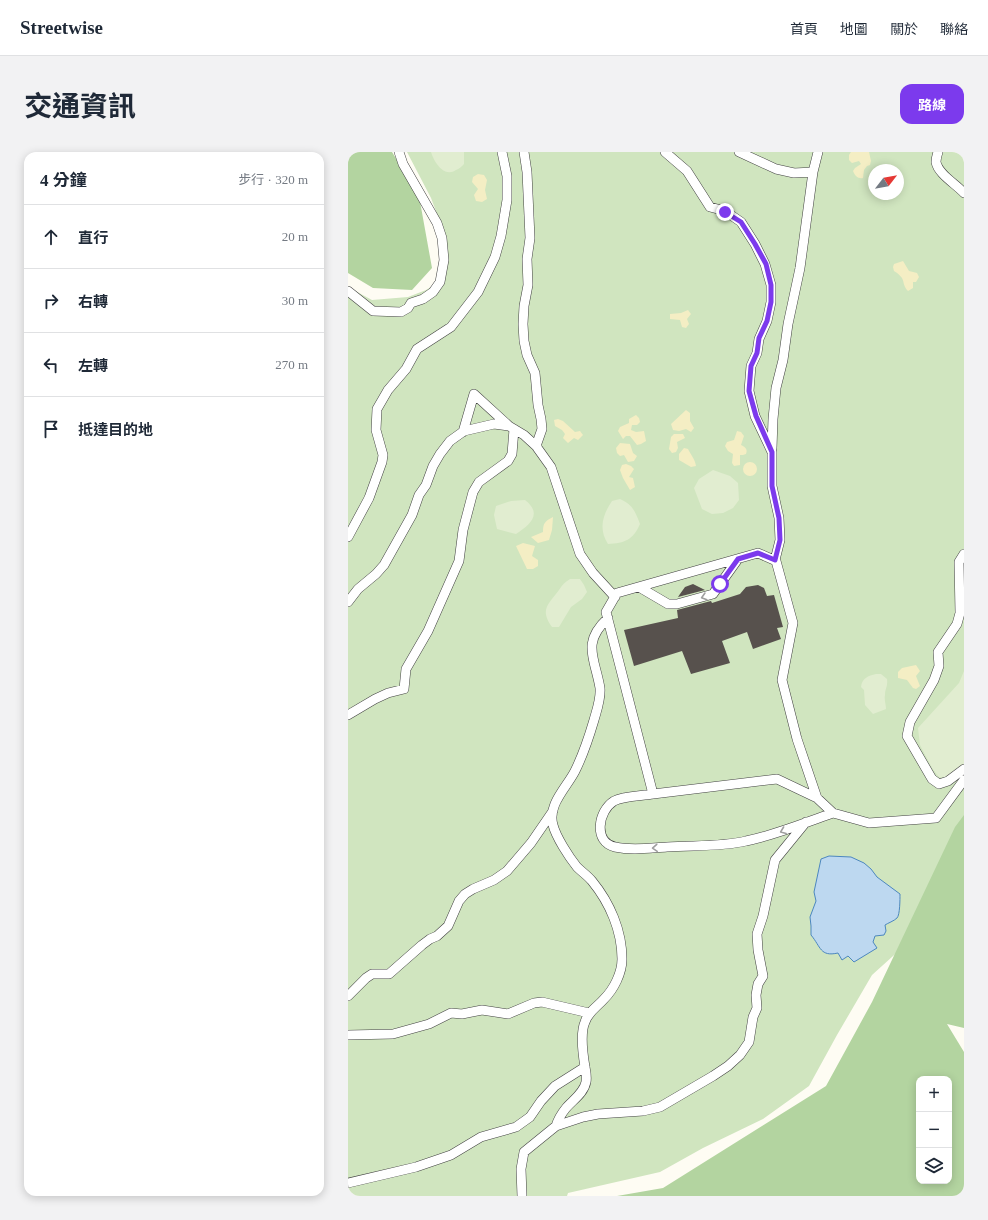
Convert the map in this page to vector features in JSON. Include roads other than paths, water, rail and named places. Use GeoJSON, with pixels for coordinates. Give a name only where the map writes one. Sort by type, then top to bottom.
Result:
{"type":"FeatureCollection","features":[{"type":"Feature","properties":{"kind":"street"},"geometry":{"type":"LineString","coordinates":[[348,291],[373,311],[401,312],[408,308],[411,303],[423,299],[433,292],[440,282],[444,260],[442,238],[437,223],[403,164],[399,152]]}},
{"type":"Feature","properties":{"kind":"street"},"geometry":{"type":"LineString","coordinates":[[348,537],[369,498],[381,466],[383,455],[376,430],[377,409],[388,390],[406,369],[417,349],[451,327],[478,292],[495,257],[501,236],[507,200],[507,176],[502,152]]}},
{"type":"Feature","properties":{"kind":"street"},"geometry":{"type":"LineString","coordinates":[[524,152],[528,187],[530,238],[528,285],[524,306],[523,330],[527,355],[534,373],[538,405],[542,419],[542,429],[536,446]]}},
{"type":"Feature","properties":{"kind":"street"},"geometry":{"type":"LineString","coordinates":[[665,152],[687,171],[710,207],[725,212],[741,222],[766,264],[771,285],[771,302],[767,321],[759,338],[757,353],[751,366],[749,391],[756,416],[772,452]]}},
{"type":"Feature","properties":{"kind":"street"},"geometry":{"type":"LineString","coordinates":[[739,152],[776,169],[794,173],[813,172]]}},
{"type":"Feature","properties":{"kind":"street"},"geometry":{"type":"LineString","coordinates":[[816,798],[797,739],[782,680],[793,623],[775,560],[780,540],[779,518],[772,486],[772,452],[776,388],[783,360],[788,324],[800,268],[813,172],[818,152]]}},
{"type":"Feature","properties":{"kind":"street"},"geometry":{"type":"LineString","coordinates":[[938,152],[936,163],[950,182],[964,193]]}},
{"type":"Feature","properties":{"kind":"street"},"geometry":{"type":"LineString","coordinates":[[463,432],[474,394],[512,428],[524,435],[536,446],[551,467],[580,554],[593,573],[615,597]]}},
{"type":"Feature","properties":{"kind":"street"},"geometry":{"type":"LineString","coordinates":[[348,602],[358,589],[384,565],[412,515],[419,495],[426,485],[433,466],[450,441],[463,432],[494,424],[512,428]]}},
{"type":"Feature","properties":{"kind":"street"},"geometry":{"type":"LineString","coordinates":[[348,715],[375,699],[388,693],[404,689],[406,669],[428,631],[459,561],[464,530],[473,492],[479,482],[508,460],[512,454],[512,428]]}},
{"type":"Feature","properties":{"kind":"street"},"geometry":{"type":"LineString","coordinates":[[652,794],[606,612],[617,593],[758,553],[775,560]]}},
{"type":"Feature","properties":{"kind":"street"},"geometry":{"type":"LineString","coordinates":[[964,554],[959,562],[960,613],[958,624],[938,652],[939,666],[934,680],[910,722],[907,736],[932,779],[939,784],[948,781],[964,769]]}},
{"type":"Feature","properties":{"kind":"street"},"geometry":{"type":"LineString","coordinates":[[639,587],[668,604],[677,604],[713,594],[738,559]]}},
{"type":"Feature","properties":{"kind":"street"},"geometry":{"type":"LineString","coordinates":[[348,996],[366,978],[372,974],[389,974],[422,945],[440,934],[448,926],[459,901],[465,894],[473,888],[494,880],[507,870],[531,843],[552,811],[574,772],[591,729],[599,703],[600,687],[592,657],[592,646],[598,627],[608,618]]}},
{"type":"Feature","properties":{"kind":"street"},"geometry":{"type":"LineString","coordinates":[[833,813],[774,834],[744,842],[709,845],[636,849],[615,847],[606,842],[600,831],[603,812],[607,807],[620,798],[777,779],[816,798],[833,813],[869,823],[936,818],[964,780]]}},
{"type":"Feature","properties":{"kind":"street"},"geometry":{"type":"LineString","coordinates":[[552,811],[552,824],[561,842],[576,866],[592,882],[605,900],[616,920],[622,960],[615,986],[584,1023],[583,1052],[587,1079],[585,1087],[566,1108],[559,1118],[556,1126]]}},
{"type":"Feature","properties":{"kind":"street"},"geometry":{"type":"LineString","coordinates":[[522,1196],[521,1169],[524,1152],[556,1126],[598,1114],[643,1111],[660,1106],[713,1076],[728,1066],[740,1055],[749,1042],[757,1008],[756,995],[758,984],[763,976],[758,950],[757,934],[763,916],[775,860],[806,822]]}},
{"type":"Feature","properties":{"kind":"street"},"geometry":{"type":"LineString","coordinates":[[348,1035],[392,1034],[429,1024],[451,1013],[462,1014],[482,1010],[508,1014],[534,1003],[542,1002],[590,1014]]}},
{"type":"Feature","properties":{"kind":"street"},"geometry":{"type":"LineString","coordinates":[[348,1183],[416,1167],[451,1155],[481,1137],[516,1127],[530,1117],[541,1101],[555,1086],[585,1067]]}},
{"type":"Feature","properties":{"kind":"water"},"geometry":{"type":"Polygon","coordinates":[[[829,856],[851,857],[864,863],[877,877],[900,894],[898,916],[885,925],[886,931],[884,935],[875,936],[873,942],[877,948],[854,962],[848,956],[842,960],[838,953],[828,954],[824,952],[811,935],[810,917],[816,901],[814,892],[821,859],[829,856]]]}}]}
